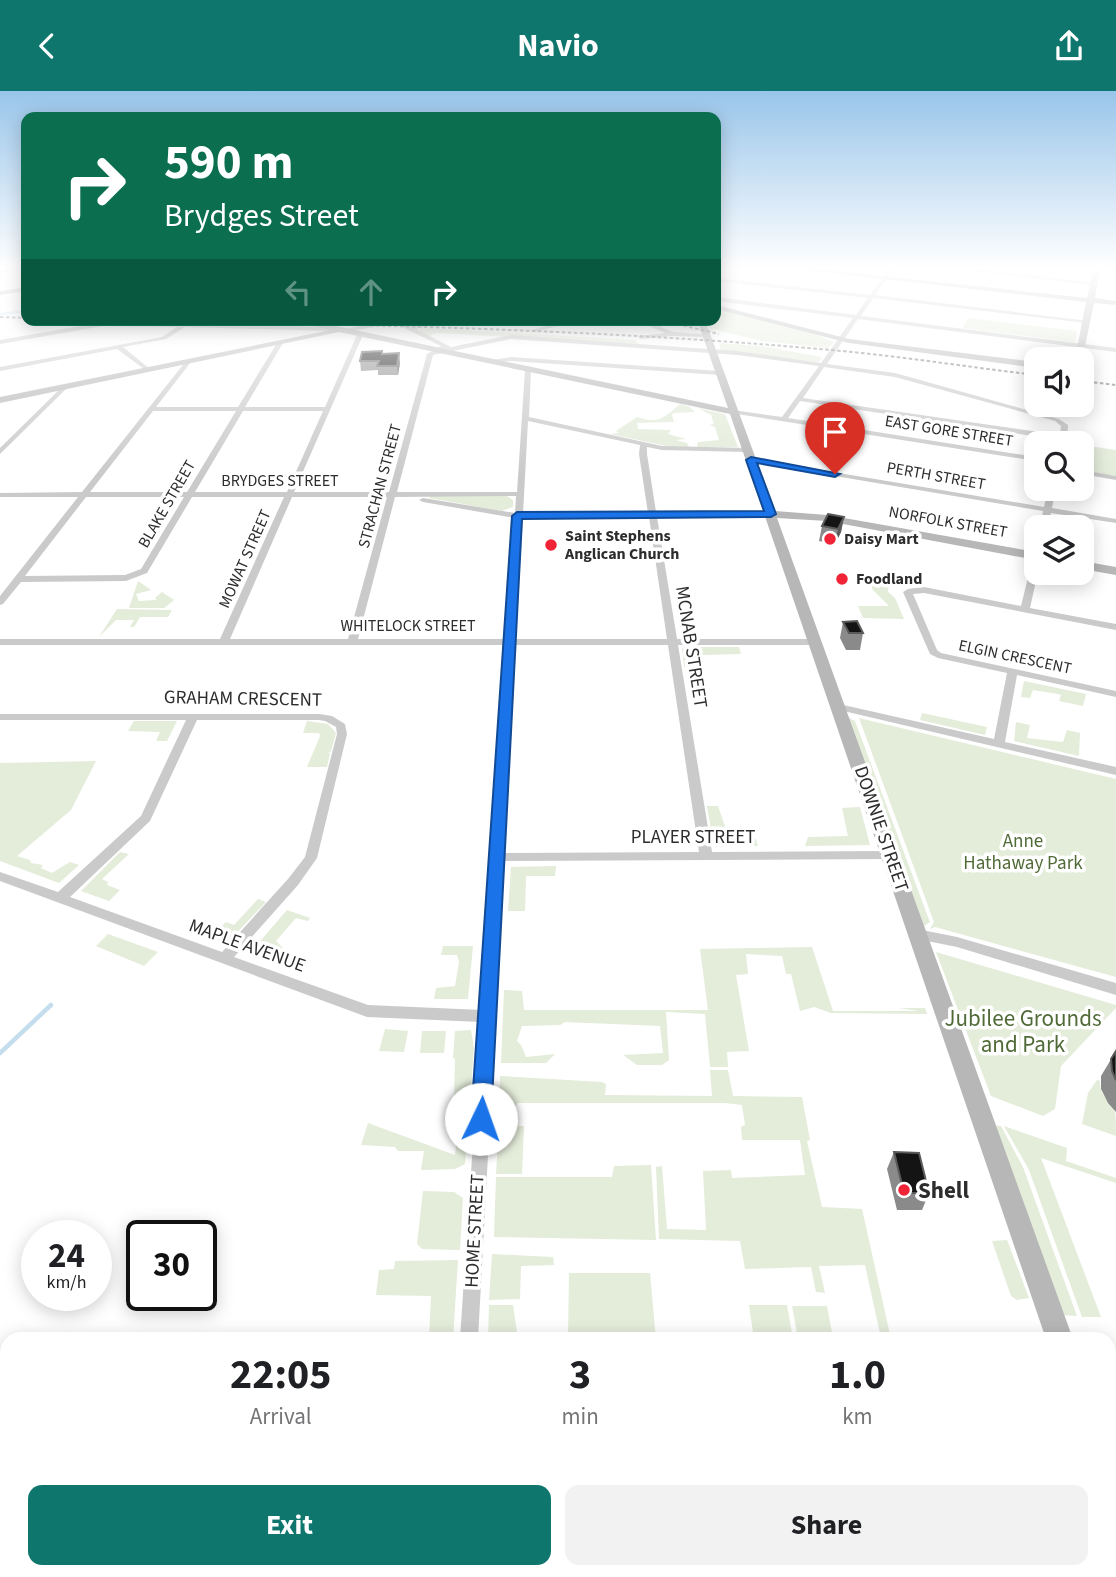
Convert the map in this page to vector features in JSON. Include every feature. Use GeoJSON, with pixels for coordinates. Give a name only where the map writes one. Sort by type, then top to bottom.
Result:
{"type":"FeatureCollection","features":[{"type":"Feature","properties":{"kind":"street"},"geometry":{"type":"LineString","coordinates":[[0,342],[25,337]]}},
{"type":"Feature","properties":{"kind":"street"},"geometry":{"type":"LineString","coordinates":[[0,369],[165,337]]}},
{"type":"Feature","properties":{"kind":"street"},"geometry":{"type":"LineString","coordinates":[[0,400],[305,337]]}},
{"type":"Feature","properties":{"kind":"street","name":"MOWAT STREET"},"geometry":{"type":"LineString","coordinates":[[224,642],[359,337]]}},
{"type":"Feature","properties":{"kind":"street"},"geometry":{"type":"LineString","coordinates":[[380,337],[444,348],[469,357],[733,412]]}},
{"type":"Feature","properties":{"kind":"street"},"geometry":{"type":"LineString","coordinates":[[426,337],[444,348],[469,357]]}},
{"type":"Feature","properties":{"kind":"street"},"geometry":{"type":"LineString","coordinates":[[444,348],[502,337]]}},
{"type":"Feature","properties":{"kind":"street"},"geometry":{"type":"LineString","coordinates":[[510,337],[712,350],[895,375],[1057,420],[1065,425],[1064,431]]}},
{"type":"Feature","properties":{"kind":"street","name":"DOWNIE STREET"},"geometry":{"type":"LineString","coordinates":[[707,337],[1058,1332]]}},
{"type":"Feature","properties":{"kind":"street"},"geometry":{"type":"LineString","coordinates":[[834,337],[1024,363]]}},
{"type":"Feature","properties":{"kind":"street"},"geometry":{"type":"LineString","coordinates":[[1021,337],[1116,350]]}},
{"type":"Feature","properties":{"kind":"street"},"geometry":{"type":"LineString","coordinates":[[1082,345],[1083,337]]}},
{"type":"Feature","properties":{"kind":"street"},"geometry":{"type":"LineString","coordinates":[[784,419],[840,339]]}},
{"type":"Feature","properties":{"kind":"street"},"geometry":{"type":"LineString","coordinates":[[584,363],[596,342]]}},
{"type":"Feature","properties":{"kind":"street","name":"BLAKE STREET"},"geometry":{"type":"LineString","coordinates":[[18,579],[126,578],[144,571],[280,343]]}},
{"type":"Feature","properties":{"kind":"street"},"geometry":{"type":"LineString","coordinates":[[119,347],[148,370]]}},
{"type":"Feature","properties":{"kind":"street","name":"STRACHAN STREET"},"geometry":{"type":"LineString","coordinates":[[352,642],[430,354],[444,348]]}},
{"type":"Feature","properties":{"kind":"street"},"geometry":{"type":"LineString","coordinates":[[489,361],[511,359],[720,373]]}},
{"type":"Feature","properties":{"kind":"street"},"geometry":{"type":"LineString","coordinates":[[0,602],[188,362]]}},
{"type":"Feature","properties":{"kind":"street","name":"HOME STREET"},"geometry":{"type":"LineString","coordinates":[[469,1332],[517,516],[528,370]]}},
{"type":"Feature","properties":{"kind":"street"},"geometry":{"type":"LineString","coordinates":[[0,452],[65,387]]}},
{"type":"Feature","properties":{"kind":"street"},"geometry":{"type":"LineString","coordinates":[[799,398],[1024,434]]}},
{"type":"Feature","properties":{"kind":"street"},"geometry":{"type":"LineString","coordinates":[[151,409],[327,409]]}},
{"type":"Feature","properties":{"kind":"street","name":"EAST GORE STREET"},"geometry":{"type":"LineString","coordinates":[[733,412],[1024,457]]}},
{"type":"Feature","properties":{"kind":"street","name":"PERTH STREET"},"geometry":{"type":"LineString","coordinates":[[524,418],[670,449],[749,455],[1116,521]]}},
{"type":"Feature","properties":{"kind":"street","name":"MCNAB STREET"},"geometry":{"type":"LineString","coordinates":[[644,444],[642,451],[706,856]]}},
{"type":"Feature","properties":{"kind":"street"},"geometry":{"type":"LineString","coordinates":[[1094,474],[1116,478]]}},
{"type":"Feature","properties":{"kind":"street","name":"BRYDGES STREET"},"geometry":{"type":"LineString","coordinates":[[0,495],[519,494]]}},
{"type":"Feature","properties":{"kind":"street","name":"BRYDGES STREET"},"geometry":{"type":"LineString","coordinates":[[392,495],[517,516],[771,514]]}},
{"type":"Feature","properties":{"kind":"street"},"geometry":{"type":"LineString","coordinates":[[1047,515],[1050,501]]}},
{"type":"Feature","properties":{"kind":"street","name":"NORFOLK STREET"},"geometry":{"type":"LineString","coordinates":[[771,514],[827,518],[1024,556]]}},
{"type":"Feature","properties":{"kind":"street"},"geometry":{"type":"LineString","coordinates":[[1094,567],[1116,571]]}},
{"type":"Feature","properties":{"kind":"street"},"geometry":{"type":"LineString","coordinates":[[1025,609],[1030,585]]}},
{"type":"Feature","properties":{"kind":"street","name":"ELGIN CRESCENT"},"geometry":{"type":"LineString","coordinates":[[1116,627],[924,590],[908,592],[934,653],[943,658],[1116,694]]}},
{"type":"Feature","properties":{"kind":"street","name":"WHITELOCK STREET"},"geometry":{"type":"LineString","coordinates":[[0,642],[816,642]]}},
{"type":"Feature","properties":{"kind":"street"},"geometry":{"type":"LineString","coordinates":[[999,743],[1012,673]]}},
{"type":"Feature","properties":{"kind":"street"},"geometry":{"type":"LineString","coordinates":[[839,707],[1116,771]]}},
{"type":"Feature","properties":{"kind":"street","name":"GRAHAM CRESCENT"},"geometry":{"type":"LineString","coordinates":[[0,717],[328,718],[341,726],[342,734],[311,858],[225,958]]}},
{"type":"Feature","properties":{"kind":"street"},"geometry":{"type":"LineString","coordinates":[[60,898],[146,818],[192,717]]}},
{"type":"Feature","properties":{"kind":"street","name":"PLAYER STREET"},"geometry":{"type":"LineString","coordinates":[[498,857],[889,855]]}},
{"type":"Feature","properties":{"kind":"street","name":"MAPLE AVENUE"},"geometry":{"type":"LineString","coordinates":[[0,876],[367,1011],[487,1016]]}},
{"type":"Feature","properties":{"kind":"street"},"geometry":{"type":"LineString","coordinates":[[917,934],[957,942],[1116,989]]}},
{"type":"Feature","properties":{"kind":"green space"},"geometry":{"type":"Polygon","coordinates":[[[516,337],[588,337],[636,340],[638,344],[516,337]]]}},
{"type":"Feature","properties":{"kind":"green space"},"geometry":{"type":"Polygon","coordinates":[[[746,337],[822,337],[834,342],[828,348],[746,337]]]}},
{"type":"Feature","properties":{"kind":"green space"},"geometry":{"type":"Polygon","coordinates":[[[1038,337],[1076,337],[1075,342],[1038,337]]]}},
{"type":"Feature","properties":{"kind":"green space"},"geometry":{"type":"Polygon","coordinates":[[[719,343],[761,346],[822,357],[819,362],[815,362],[721,351],[719,343]]]}},
{"type":"Feature","properties":{"kind":"green space"},"geometry":{"type":"Polygon","coordinates":[[[680,404],[695,412],[674,413],[667,419],[672,415],[674,422],[637,423],[638,429],[671,430],[668,434],[686,439],[676,440],[687,443],[689,447],[671,447],[610,434],[619,433],[616,431],[637,417],[660,419],[680,404]]]}},
{"type":"Feature","properties":{"kind":"green space"},"geometry":{"type":"Polygon","coordinates":[[[698,408],[725,414],[738,447],[697,447],[698,442],[719,440],[715,427],[709,425],[714,424],[711,415],[698,408]]]}},
{"type":"Feature","properties":{"kind":"green space"},"geometry":{"type":"Polygon","coordinates":[[[1094,447],[1116,450],[1116,476],[1094,473],[1094,447]]]}},
{"type":"Feature","properties":{"kind":"green space"},"geometry":{"type":"Polygon","coordinates":[[[507,496],[513,500],[513,507],[502,511],[429,498],[507,496]]]}},
{"type":"Feature","properties":{"kind":"green space"},"geometry":{"type":"Polygon","coordinates":[[[866,576],[889,585],[888,592],[895,598],[904,619],[863,618],[858,606],[889,606],[873,590],[866,576]]]}},
{"type":"Feature","properties":{"kind":"green space"},"geometry":{"type":"Polygon","coordinates":[[[138,581],[151,590],[136,594],[139,601],[157,600],[155,598],[162,592],[174,600],[164,608],[129,608],[138,581]]]}},
{"type":"Feature","properties":{"kind":"green space"},"geometry":{"type":"Polygon","coordinates":[[[117,609],[172,610],[168,617],[140,617],[134,627],[130,627],[134,620],[116,620],[99,637],[117,609]]]}},
{"type":"Feature","properties":{"kind":"green space"},"geometry":{"type":"Polygon","coordinates":[[[739,647],[741,654],[703,655],[702,667],[684,667],[682,649],[739,647]]]}},
{"type":"Feature","properties":{"kind":"green space"},"geometry":{"type":"Polygon","coordinates":[[[1024,681],[1086,694],[1083,706],[1059,701],[1061,695],[1058,694],[1033,690],[1030,698],[1021,697],[1024,681]]]}},
{"type":"Feature","properties":{"kind":"green space"},"geometry":{"type":"Polygon","coordinates":[[[922,713],[987,727],[985,735],[920,720],[922,713]]]}},
{"type":"Feature","properties":{"kind":"green space"},"geometry":{"type":"Polygon","coordinates":[[[847,717],[855,721],[930,922],[924,926],[847,717]]]}},
{"type":"Feature","properties":{"kind":"green space","name":"Anne Hathaway Park"},"geometry":{"type":"Polygon","coordinates":[[[859,718],[1116,779],[1116,977],[935,927],[930,929],[934,922],[859,718]]]}},
{"type":"Feature","properties":{"kind":"green space"},"geometry":{"type":"Polygon","coordinates":[[[134,721],[177,721],[167,741],[156,741],[160,732],[128,731],[134,721]]]}},
{"type":"Feature","properties":{"kind":"green space"},"geometry":{"type":"Polygon","coordinates":[[[307,721],[328,724],[336,733],[328,753],[327,767],[307,767],[320,736],[319,733],[303,733],[307,721]]]}},
{"type":"Feature","properties":{"kind":"green space"},"geometry":{"type":"Polygon","coordinates":[[[1016,722],[1030,725],[1027,738],[1063,742],[1067,730],[1080,733],[1079,756],[1014,741],[1016,722]]]}},
{"type":"Feature","properties":{"kind":"green space"},"geometry":{"type":"Polygon","coordinates":[[[96,761],[71,810],[17,856],[43,865],[41,868],[52,873],[70,862],[79,865],[59,883],[0,861],[0,763],[96,761]]]}},
{"type":"Feature","properties":{"kind":"green space"},"geometry":{"type":"Polygon","coordinates":[[[707,806],[718,806],[728,835],[756,839],[758,846],[717,846],[713,841],[707,806]]]}},
{"type":"Feature","properties":{"kind":"green space"},"geometry":{"type":"Polygon","coordinates":[[[860,807],[870,845],[805,846],[808,837],[848,836],[842,808],[860,807]]]}},
{"type":"Feature","properties":{"kind":"green space"},"geometry":{"type":"Polygon","coordinates":[[[120,852],[129,854],[102,879],[108,882],[107,885],[120,890],[109,901],[81,891],[120,852]]]}},
{"type":"Feature","properties":{"kind":"green space"},"geometry":{"type":"Polygon","coordinates":[[[556,866],[555,876],[526,876],[525,911],[508,911],[511,867],[556,866]]]}},
{"type":"Feature","properties":{"kind":"green space"},"geometry":{"type":"Polygon","coordinates":[[[258,899],[266,902],[227,943],[195,933],[210,921],[220,928],[226,922],[234,925],[258,899]]]}},
{"type":"Feature","properties":{"kind":"green space"},"geometry":{"type":"Polygon","coordinates":[[[287,910],[310,918],[308,921],[296,918],[276,941],[284,949],[274,961],[250,953],[287,910]]]}},
{"type":"Feature","properties":{"kind":"green space"},"geometry":{"type":"Polygon","coordinates":[[[108,934],[158,952],[144,966],[96,946],[108,934]]]}},
{"type":"Feature","properties":{"kind":"green space"},"geometry":{"type":"Polygon","coordinates":[[[443,946],[473,946],[468,999],[434,999],[436,988],[455,986],[459,962],[457,955],[441,955],[443,946]]]}},
{"type":"Feature","properties":{"kind":"green space"},"geometry":{"type":"Polygon","coordinates":[[[812,947],[833,1011],[919,1011],[898,1008],[925,1008],[927,1014],[831,1013],[814,1007],[800,1011],[791,974],[786,974],[782,956],[746,954],[748,974],[736,975],[749,1051],[727,1052],[728,1067],[710,1067],[705,1014],[666,1012],[669,1060],[662,1065],[637,1065],[623,1055],[663,1053],[660,1026],[565,1022],[560,1025],[522,1026],[517,1041],[526,1057],[555,1054],[546,1063],[501,1063],[504,990],[522,991],[524,1010],[708,1010],[700,949],[812,947]]]}},
{"type":"Feature","properties":{"kind":"green space","name":"Jubilee Grounds and Park"},"geometry":{"type":"Polygon","coordinates":[[[936,952],[1116,1005],[1061,1066],[1055,1109],[1043,1116],[991,1096],[936,952]]]}},
{"type":"Feature","properties":{"kind":"green space"},"geometry":{"type":"Polygon","coordinates":[[[385,1029],[408,1031],[404,1052],[379,1051],[385,1029]]]}},
{"type":"Feature","properties":{"kind":"green space"},"geometry":{"type":"Polygon","coordinates":[[[471,1030],[474,1048],[465,1164],[455,1169],[421,1170],[424,1151],[398,1151],[395,1147],[361,1145],[368,1123],[455,1155],[459,1107],[454,1103],[455,1031],[471,1030]]]}},
{"type":"Feature","properties":{"kind":"green space"},"geometry":{"type":"Polygon","coordinates":[[[422,1031],[446,1031],[444,1053],[420,1053],[422,1031]]]}},
{"type":"Feature","properties":{"kind":"green space"},"geometry":{"type":"Polygon","coordinates":[[[710,1070],[728,1070],[733,1096],[802,1097],[810,1140],[807,1141],[822,1207],[862,1209],[889,1332],[880,1332],[865,1265],[819,1266],[825,1293],[816,1292],[811,1267],[745,1269],[740,1241],[659,1239],[656,1167],[662,1166],[667,1229],[706,1230],[703,1171],[731,1170],[732,1178],[805,1175],[800,1140],[742,1140],[741,1127],[745,1125],[742,1105],[517,1103],[514,1112],[499,1112],[500,1076],[602,1082],[606,1084],[605,1095],[712,1096],[710,1070]]]}},
{"type":"Feature","properties":{"kind":"green space"},"geometry":{"type":"Polygon","coordinates":[[[1097,1080],[1100,1081],[1103,1094],[1115,1112],[1116,1136],[1082,1124],[1088,1093],[1097,1080]]]}},
{"type":"Feature","properties":{"kind":"green space"},"geometry":{"type":"Polygon","coordinates":[[[992,1125],[1001,1126],[1023,1167],[1077,1316],[1059,1315],[992,1125]]]}},
{"type":"Feature","properties":{"kind":"green space"},"geometry":{"type":"Polygon","coordinates":[[[499,1126],[524,1126],[522,1174],[496,1174],[499,1126]]]}},
{"type":"Feature","properties":{"kind":"green space"},"geometry":{"type":"Polygon","coordinates":[[[1004,1126],[1067,1148],[1066,1161],[1116,1178],[1116,1183],[1041,1158],[1101,1317],[1082,1317],[1029,1170],[1004,1126]]]}},
{"type":"Feature","properties":{"kind":"green space"},"geometry":{"type":"Polygon","coordinates":[[[651,1165],[656,1240],[494,1237],[496,1177],[612,1177],[614,1166],[651,1165]]]}},
{"type":"Feature","properties":{"kind":"green space"},"geometry":{"type":"Polygon","coordinates":[[[423,1191],[454,1192],[463,1198],[460,1250],[422,1249],[417,1244],[423,1191]]]}},
{"type":"Feature","properties":{"kind":"green space"},"geometry":{"type":"Polygon","coordinates":[[[1007,1240],[1029,1298],[1017,1300],[1011,1296],[992,1241],[1007,1240]]]}},
{"type":"Feature","properties":{"kind":"green space"},"geometry":{"type":"Polygon","coordinates":[[[492,1254],[553,1257],[554,1265],[521,1266],[520,1299],[489,1300],[492,1254]]]}},
{"type":"Feature","properties":{"kind":"green space"},"geometry":{"type":"Polygon","coordinates":[[[458,1260],[453,1332],[429,1332],[431,1296],[376,1295],[379,1270],[394,1269],[395,1261],[458,1260]]]}},
{"type":"Feature","properties":{"kind":"green space"},"geometry":{"type":"Polygon","coordinates":[[[569,1273],[650,1273],[655,1332],[568,1332],[569,1273]]]}},
{"type":"Feature","properties":{"kind":"green space"},"geometry":{"type":"Polygon","coordinates":[[[489,1305],[513,1305],[517,1332],[488,1332],[489,1305]]]}},
{"type":"Feature","properties":{"kind":"green space"},"geometry":{"type":"Polygon","coordinates":[[[749,1305],[787,1305],[792,1332],[753,1332],[749,1305]]]}},
{"type":"Feature","properties":{"kind":"green space"},"geometry":{"type":"Polygon","coordinates":[[[792,1306],[827,1306],[832,1332],[797,1332],[792,1306]]]}},
{"type":"Feature","properties":{"kind":"building"},"geometry":{"type":"Polygon","coordinates":[[[382,351],[382,354],[399,353],[397,366],[377,366],[379,361],[360,361],[362,352],[382,351]]]}},
{"type":"Feature","properties":{"kind":"building"},"geometry":{"type":"Polygon","coordinates":[[[828,514],[844,517],[838,529],[822,526],[828,514]]]}},
{"type":"Feature","properties":{"kind":"building"},"geometry":{"type":"Polygon","coordinates":[[[857,621],[863,633],[849,633],[843,622],[857,621]]]}},
{"type":"Feature","properties":{"kind":"building"},"geometry":{"type":"Polygon","coordinates":[[[1116,1051],[1116,1080],[1111,1059],[1116,1051]]]}},
{"type":"Feature","properties":{"kind":"building"},"geometry":{"type":"Polygon","coordinates":[[[894,1152],[919,1153],[929,1193],[904,1193],[894,1152]]]}},
{"type":"Feature","properties":{"kind":"waterway"},"geometry":{"type":"LineString","coordinates":[[0,1053],[51,1005]]}},
{"type":"Feature","properties":{"kind":"railway"},"geometry":{"type":"LineString","coordinates":[[662,337],[857,352],[1024,373]]}},
{"type":"Feature","properties":{"kind":"railway"},"geometry":{"type":"LineString","coordinates":[[1094,382],[1116,385]]}},
{"type":"Feature","properties":{"kind":"place","name":"Daisy Mart"},"geometry":{"type":"Point","coordinates":[830,539]}},
{"type":"Feature","properties":{"kind":"place","name":"Saint Stephens Anglican Church"},"geometry":{"type":"Point","coordinates":[551,545]}},
{"type":"Feature","properties":{"kind":"place","name":"Foodland"},"geometry":{"type":"Point","coordinates":[842,579]}},
{"type":"Feature","properties":{"kind":"place","name":"Shell"},"geometry":{"type":"Point","coordinates":[904,1190]}},
{"type":"Feature","properties":{"kind":"route"},"geometry":{"type":"LineString","coordinates":[[481,1119],[517,516],[771,514],[751,460],[835,474]]}}]}
